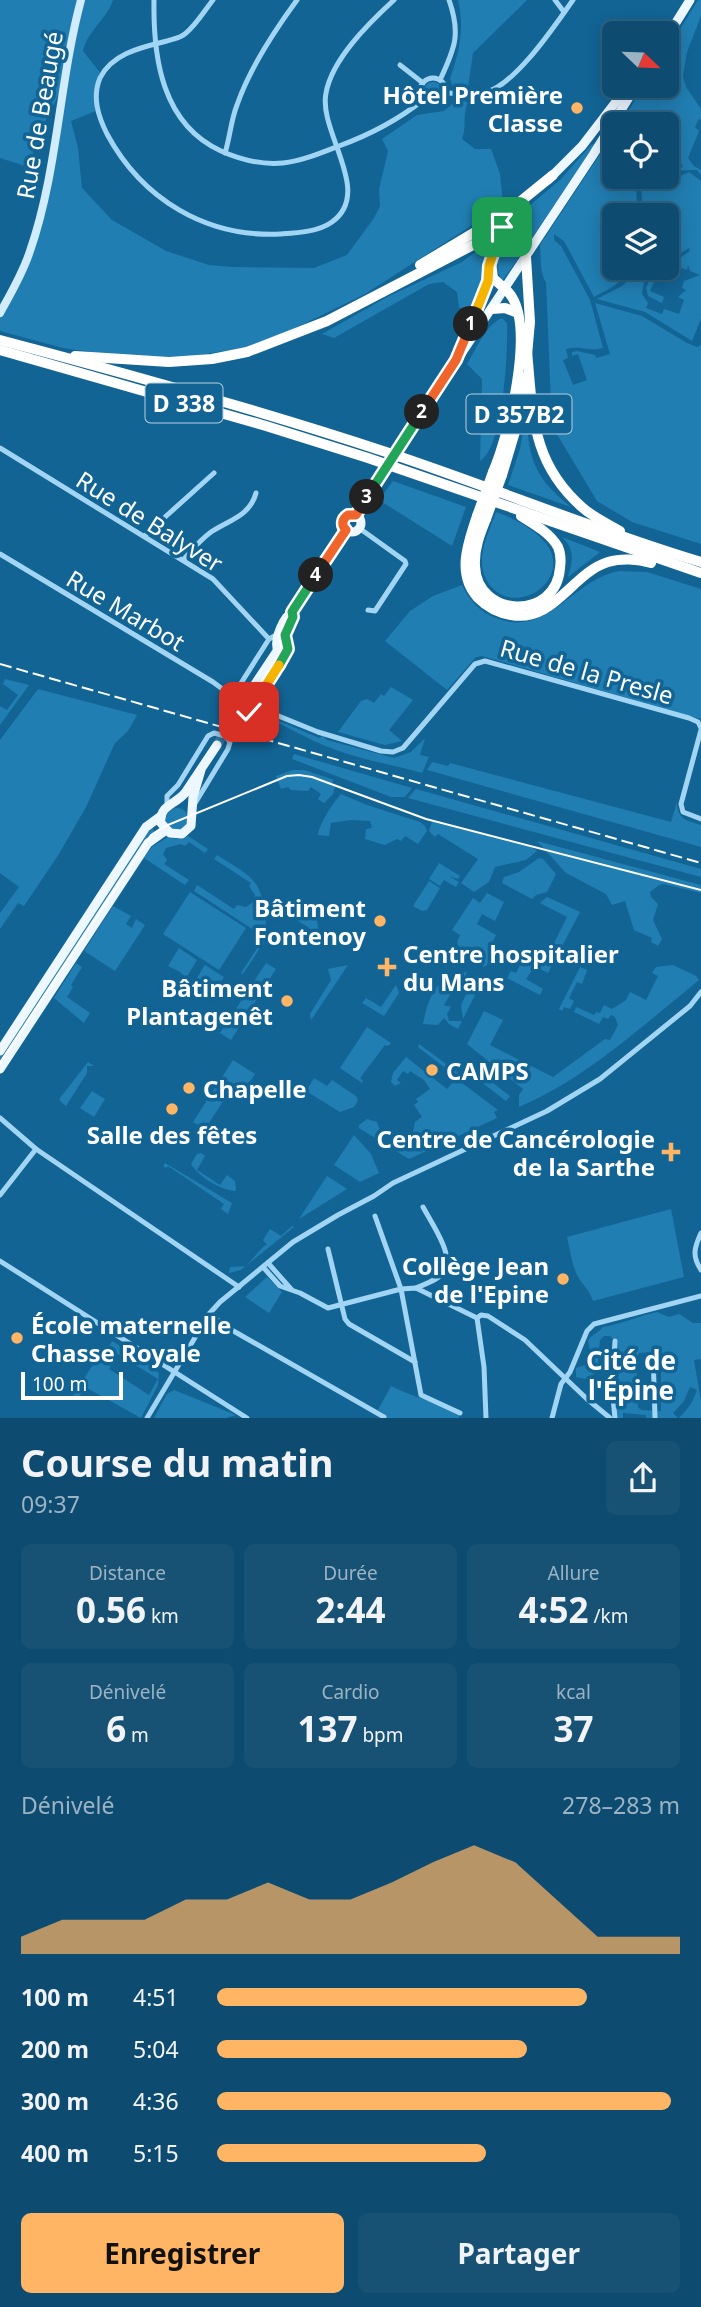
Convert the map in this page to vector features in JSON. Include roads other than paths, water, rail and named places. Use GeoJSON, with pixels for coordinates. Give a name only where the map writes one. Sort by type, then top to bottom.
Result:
{"type":"FeatureCollection","features":[{"type":"Feature","properties":{"kind":"highway"},"geometry":{"type":"LineString","coordinates":[[327,321],[505,214],[553,175]]}},
{"type":"Feature","properties":{"kind":"highway"},"geometry":{"type":"LineString","coordinates":[[64,357],[169,362],[212,359],[247,352],[327,321],[500,231],[514,235],[520,243]]}},
{"type":"Feature","properties":{"kind":"highway"},"geometry":{"type":"LineString","coordinates":[[526,257],[530,322],[527,351],[534,419],[545,462],[557,482],[585,510],[640,542]]}},
{"type":"Feature","properties":{"kind":"highway"},"geometry":{"type":"LineString","coordinates":[[491,262],[493,278],[512,296],[518,313],[520,360],[497,474],[466,553],[468,582],[489,607],[509,615],[529,616],[551,605],[585,575],[607,562],[633,560],[682,572],[697,572]]}},
{"type":"Feature","properties":{"kind":"highway"},"geometry":{"type":"LineString","coordinates":[[492,309],[505,308],[518,313]]}},
{"type":"Feature","properties":{"kind":"highway","name":"D 338"},"geometry":{"type":"LineString","coordinates":[[0,340],[385,452],[701,562]]}},
{"type":"Feature","properties":{"kind":"highway","name":"D 338"},"geometry":{"type":"LineString","coordinates":[[0,350],[368,458],[697,572]]}},
{"type":"Feature","properties":{"kind":"highway","name":"D 357B2"},"geometry":{"type":"LineString","coordinates":[[497,474],[517,425],[527,351]]}},
{"type":"Feature","properties":{"kind":"highway"},"geometry":{"type":"LineString","coordinates":[[482,517],[475,556],[475,569],[480,585],[485,593],[502,605],[533,605],[548,595],[555,586],[560,576],[560,556],[550,537],[509,508]]}},
{"type":"Feature","properties":{"kind":"main road"},"geometry":{"type":"LineString","coordinates":[[673,21],[684,0]]}},
{"type":"Feature","properties":{"kind":"main road"},"geometry":{"type":"LineString","coordinates":[[675,21],[690,0]]}},
{"type":"Feature","properties":{"kind":"main road"},"geometry":{"type":"LineString","coordinates":[[456,360],[488,281],[496,242],[507,218],[582,146],[619,98]]}},
{"type":"Feature","properties":{"kind":"main road"},"geometry":{"type":"LineString","coordinates":[[356,515],[628,98]]}},
{"type":"Feature","properties":{"kind":"main road"},"geometry":{"type":"LineString","coordinates":[[496,242],[505,237],[520,243],[526,257]]}},
{"type":"Feature","properties":{"kind":"main road"},"geometry":{"type":"LineString","coordinates":[[348,515],[356,515],[361,523],[359,528],[354,532],[346,530],[344,520],[348,515]]}},
{"type":"Feature","properties":{"kind":"main road"},"geometry":{"type":"LineString","coordinates":[[243,702],[281,645],[282,634],[293,617],[292,612],[346,530]]}},
{"type":"Feature","properties":{"kind":"main road"},"geometry":{"type":"LineString","coordinates":[[0,1051],[146,827],[185,793],[217,744]]}},
{"type":"Feature","properties":{"kind":"main road"},"geometry":{"type":"LineString","coordinates":[[161,816],[166,830],[177,835],[186,832],[193,821],[191,809],[201,770]]}},
{"type":"Feature","properties":{"kind":"main road"},"geometry":{"type":"LineString","coordinates":[[171,804],[186,805],[191,809]]}},
{"type":"Feature","properties":{"kind":"main road"},"geometry":{"type":"LineString","coordinates":[[0,1069],[148,843],[166,830]]}},
{"type":"Feature","properties":{"kind":"street","name":"Rue de Beaugé"},"geometry":{"type":"LineString","coordinates":[[1,311],[26,261],[41,215],[81,0]]}},
{"type":"Feature","properties":{"kind":"street"},"geometry":{"type":"LineString","coordinates":[[154,0],[156,46],[162,79],[173,108],[198,137],[225,153],[250,162],[280,163],[306,158],[382,127],[423,100]]}},
{"type":"Feature","properties":{"kind":"street"},"geometry":{"type":"LineString","coordinates":[[213,0],[187,33],[156,46],[129,52],[109,65],[97,89],[99,115],[120,155],[135,175],[157,195],[192,218],[227,230],[262,234],[291,234],[328,225],[342,210],[348,194],[346,176],[325,111],[326,91],[329,81],[359,35],[394,0]]}},
{"type":"Feature","properties":{"kind":"street"},"geometry":{"type":"LineString","coordinates":[[225,153],[235,108],[244,88],[297,0]]}},
{"type":"Feature","properties":{"kind":"street"},"geometry":{"type":"LineString","coordinates":[[440,80],[456,43],[456,20],[449,0]]}},
{"type":"Feature","properties":{"kind":"street"},"geometry":{"type":"LineString","coordinates":[[555,0],[564,12]]}},
{"type":"Feature","properties":{"kind":"street"},"geometry":{"type":"LineString","coordinates":[[447,93],[477,95],[498,87],[525,61],[573,0]]}},
{"type":"Feature","properties":{"kind":"street"},"geometry":{"type":"LineString","coordinates":[[400,65],[423,83]]}},
{"type":"Feature","properties":{"kind":"street"},"geometry":{"type":"LineString","coordinates":[[431,78],[440,80],[447,93],[444,99],[437,104],[428,104],[423,100],[420,90],[423,83],[431,78]]}},
{"type":"Feature","properties":{"kind":"street","name":"Rue de Balyver"},"geometry":{"type":"LineString","coordinates":[[0,448],[213,579],[269,639]]}},
{"type":"Feature","properties":{"kind":"street"},"geometry":{"type":"LineString","coordinates":[[144,536],[214,473]]}},
{"type":"Feature","properties":{"kind":"street"},"geometry":{"type":"LineString","coordinates":[[183,560],[210,533],[253,506],[256,494]]}},
{"type":"Feature","properties":{"kind":"street"},"geometry":{"type":"LineString","coordinates":[[359,528],[405,561],[406,565],[375,611],[368,610]]}},
{"type":"Feature","properties":{"kind":"street","name":"Rue Marbot"},"geometry":{"type":"LineString","coordinates":[[0,554],[213,682],[231,699]]}},
{"type":"Feature","properties":{"kind":"street"},"geometry":{"type":"LineString","coordinates":[[282,634],[289,645],[288,652],[254,706],[249,712],[242,712],[233,706],[231,699],[269,639],[282,634]]}},
{"type":"Feature","properties":{"kind":"street","name":"Rue de la Presle"},"geometry":{"type":"LineString","coordinates":[[254,706],[318,732],[381,751],[393,752],[404,748],[475,664],[485,661],[698,722],[701,729],[681,804],[683,812],[701,819]]}},
{"type":"Feature","properties":{"kind":"street"},"geometry":{"type":"LineString","coordinates":[[171,804],[167,796],[178,785],[208,736],[214,733],[225,736],[230,742],[228,750],[191,809]]}},
{"type":"Feature","properties":{"kind":"street"},"geometry":{"type":"LineString","coordinates":[[148,1418],[209,1314],[293,1242],[393,1183],[527,1121],[578,1094],[637,1051],[690,1006],[701,992]]}},
{"type":"Feature","properties":{"kind":"street"},"geometry":{"type":"LineString","coordinates":[[690,1006],[701,1001]]}},
{"type":"Feature","properties":{"kind":"street"},"geometry":{"type":"LineString","coordinates":[[0,1118],[36,1149],[239,1287]]}},
{"type":"Feature","properties":{"kind":"street"},"geometry":{"type":"LineString","coordinates":[[0,1195],[36,1149]]}},
{"type":"Feature","properties":{"kind":"street"},"geometry":{"type":"LineString","coordinates":[[265,1265],[291,1289],[328,1308],[401,1289],[416,1288],[445,1271],[447,1259],[423,1208]]}},
{"type":"Feature","properties":{"kind":"street"},"geometry":{"type":"LineString","coordinates":[[375,1216],[401,1289],[421,1395],[460,1413]]}},
{"type":"Feature","properties":{"kind":"street"},"geometry":{"type":"LineString","coordinates":[[701,1233],[695,1247],[695,1260],[701,1270]]}},
{"type":"Feature","properties":{"kind":"street"},"geometry":{"type":"LineString","coordinates":[[328,1250],[345,1319],[349,1324],[415,1362]]}},
{"type":"Feature","properties":{"kind":"street"},"geometry":{"type":"LineString","coordinates":[[0,1261],[247,1418]]}},
{"type":"Feature","properties":{"kind":"street"},"geometry":{"type":"LineString","coordinates":[[416,1288],[477,1318]]}},
{"type":"Feature","properties":{"kind":"street"},"geometry":{"type":"LineString","coordinates":[[552,1418],[565,1377],[570,1372],[587,1331],[594,1324],[701,1296]]}},
{"type":"Feature","properties":{"kind":"street"},"geometry":{"type":"LineString","coordinates":[[209,1314],[230,1329],[384,1417]]}},
{"type":"Feature","properties":{"kind":"street"},"geometry":{"type":"LineString","coordinates":[[477,1318],[481,1315],[488,1316],[507,1328],[539,1352],[612,1418]]}},
{"type":"Feature","properties":{"kind":"street"},"geometry":{"type":"LineString","coordinates":[[477,1318],[484,1367],[486,1418]]}},
{"type":"Feature","properties":{"kind":"street"},"geometry":{"type":"LineString","coordinates":[[612,1418],[615,1341]]}},
{"type":"Feature","properties":{"kind":"street"},"geometry":{"type":"LineString","coordinates":[[653,1352],[655,1418]]}},
{"type":"Feature","properties":{"kind":"tunnel"},"geometry":{"type":"LineString","coordinates":[[217,745],[243,703]]}},
{"type":"Feature","properties":{"kind":"tram line"},"geometry":{"type":"LineString","coordinates":[[0,1063],[151,835],[163,827],[287,776],[312,777],[426,819],[701,890]]}},
{"type":"Feature","properties":{"kind":"railway"},"geometry":{"type":"LineString","coordinates":[[0,664],[701,863]]}},
{"type":"Feature","properties":{"kind":"place","name":"Hôtel Première Classe"},"geometry":{"type":"Point","coordinates":[577,108]}},
{"type":"Feature","properties":{"kind":"place","name":"Bâtiment Fontenoy"},"geometry":{"type":"Point","coordinates":[380,921]}},
{"type":"Feature","properties":{"kind":"place","name":"Centre hospitalier du Mans"},"geometry":{"type":"Point","coordinates":[387,967]}},
{"type":"Feature","properties":{"kind":"place","name":"Bâtiment Plantagenêt"},"geometry":{"type":"Point","coordinates":[287,1001]}},
{"type":"Feature","properties":{"kind":"place","name":"CAMPS"},"geometry":{"type":"Point","coordinates":[432,1070]}},
{"type":"Feature","properties":{"kind":"place","name":"Chapelle"},"geometry":{"type":"Point","coordinates":[189,1088]}},
{"type":"Feature","properties":{"kind":"place","name":"Salle des fêtes"},"geometry":{"type":"Point","coordinates":[172,1109]}},
{"type":"Feature","properties":{"kind":"place","name":"Centre de Cancérologie de la Sarthe"},"geometry":{"type":"Point","coordinates":[671,1152]}},
{"type":"Feature","properties":{"kind":"place","name":"Collège Jean de l'Epine"},"geometry":{"type":"Point","coordinates":[563,1279]}},
{"type":"Feature","properties":{"kind":"place","name":"École maternelle Chasse Royale"},"geometry":{"type":"Point","coordinates":[17,1338]}},
{"type":"Feature","properties":{"kind":"district","name":"Cité de l'Épine"},"geometry":{"type":"Point","coordinates":[631,1375]}}]}
